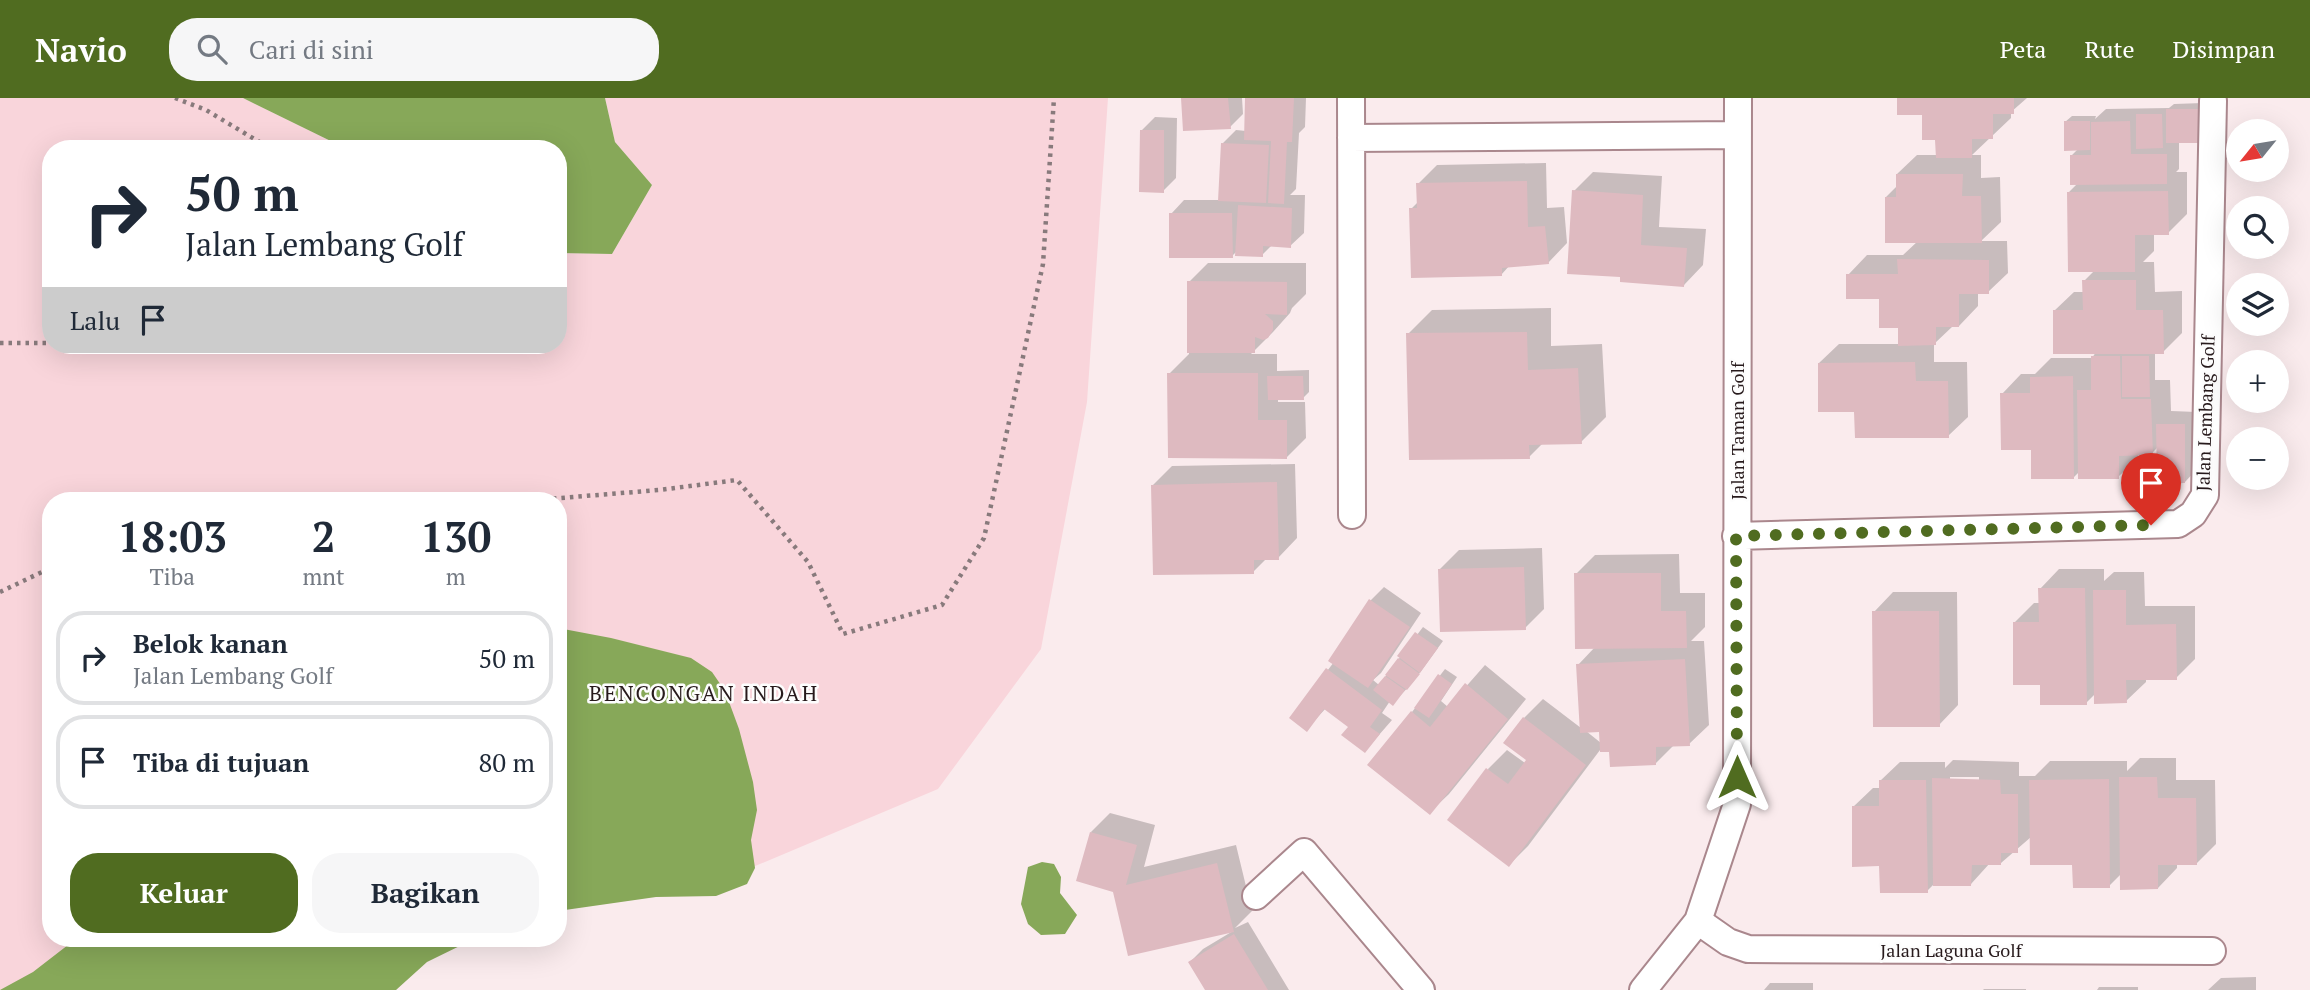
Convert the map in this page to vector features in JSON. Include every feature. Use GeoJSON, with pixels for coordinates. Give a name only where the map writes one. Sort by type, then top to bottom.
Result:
{"type":"FeatureCollection","features":[{"type":"Feature","properties":{"kind":"street"},"geometry":{"type":"LineString","coordinates":[[1351,98],[1352,515]]}},
{"type":"Feature","properties":{"kind":"street","name":"Jalan Taman Golf"},"geometry":{"type":"LineString","coordinates":[[1643,990],[1698,921],[1737,804],[1738,98]]}},
{"type":"Feature","properties":{"kind":"street","name":"Jalan Lembang Golf"},"geometry":{"type":"LineString","coordinates":[[1736,536],[2178,524],[2193,514],[2205,495],[2213,102]]}},
{"type":"Feature","properties":{"kind":"street"},"geometry":{"type":"LineString","coordinates":[[1351,138],[1738,135]]}},
{"type":"Feature","properties":{"kind":"street"},"geometry":{"type":"LineString","coordinates":[[1256,896],[1304,852],[1421,990]]}},
{"type":"Feature","properties":{"kind":"street","name":"Jalan Laguna Golf"},"geometry":{"type":"LineString","coordinates":[[1698,921],[1728,942],[1748,949],[2211,951]]}},
{"type":"Feature","properties":{"kind":"path"},"geometry":{"type":"LineString","coordinates":[[176,98],[206,110],[256,140]]}},
{"type":"Feature","properties":{"kind":"path"},"geometry":{"type":"LineString","coordinates":[[567,497],[737,480],[808,562],[843,634],[942,605],[984,538],[1043,264],[1054,98]]}},
{"type":"Feature","properties":{"kind":"path"},"geometry":{"type":"LineString","coordinates":[[0,343],[42,343]]}},
{"type":"Feature","properties":{"kind":"path"},"geometry":{"type":"LineString","coordinates":[[0,592],[42,572]]}},
{"type":"Feature","properties":{"kind":"shaded area"},"geometry":{"type":"Polygon","coordinates":[[[0,98],[243,98],[329,140],[42,140],[42,354],[567,354],[567,253],[612,254],[652,185],[615,142],[605,98],[1108,98],[1087,402],[1041,649],[938,789],[703,888],[567,901],[567,492],[42,492],[42,947],[378,947],[0,990],[0,98]]]}},
{"type":"Feature","properties":{"kind":"shaded area"},"geometry":{"type":"Polygon","coordinates":[[[243,98],[605,98],[615,142],[652,185],[612,254],[567,253],[567,140],[329,140],[243,98]]]}},
{"type":"Feature","properties":{"kind":"shaded area"},"geometry":{"type":"Polygon","coordinates":[[[567,630],[691,658],[712,672],[725,691],[739,729],[753,782],[757,810],[751,840],[755,868],[747,884],[716,896],[656,897],[567,910],[567,630]]]}},
{"type":"Feature","properties":{"kind":"shaded area"},"geometry":{"type":"Polygon","coordinates":[[[1042,862],[1054,864],[1061,877],[1060,893],[1077,915],[1065,934],[1041,935],[1028,924],[1021,904],[1028,867],[1042,862]]]}},
{"type":"Feature","properties":{"kind":"shaded area"},"geometry":{"type":"Polygon","coordinates":[[[65,947],[458,947],[427,962],[396,990],[0,990],[33,972],[65,947]]]}},
{"type":"Feature","properties":{"kind":"building"},"geometry":{"type":"Polygon","coordinates":[[[1181,98],[1228,98],[1231,129],[1183,131],[1181,98]]]}},
{"type":"Feature","properties":{"kind":"building"},"geometry":{"type":"Polygon","coordinates":[[[1245,98],[1294,98],[1292,142],[1287,142],[1284,204],[1268,203],[1271,141],[1244,140],[1245,98]]]}},
{"type":"Feature","properties":{"kind":"building"},"geometry":{"type":"Polygon","coordinates":[[[1897,98],[2014,98],[2014,114],[1993,114],[1993,139],[1972,139],[1972,158],[1936,158],[1935,140],[1922,140],[1922,115],[1897,115],[1897,98]]]}},
{"type":"Feature","properties":{"kind":"building"},"geometry":{"type":"Polygon","coordinates":[[[2166,109],[2198,109],[2198,143],[2166,143],[2166,109]]]}},
{"type":"Feature","properties":{"kind":"building"},"geometry":{"type":"Polygon","coordinates":[[[2136,114],[2162,114],[2163,148],[2136,149],[2136,114]]]}},
{"type":"Feature","properties":{"kind":"building"},"geometry":{"type":"Polygon","coordinates":[[[2064,121],[2090,121],[2090,150],[2064,151],[2064,121]]]}},
{"type":"Feature","properties":{"kind":"building"},"geometry":{"type":"Polygon","coordinates":[[[2130,121],[2131,154],[2167,154],[2167,184],[2070,185],[2070,155],[2091,155],[2091,122],[2130,121]]]}},
{"type":"Feature","properties":{"kind":"building"},"geometry":{"type":"Polygon","coordinates":[[[1140,130],[1164,130],[1164,193],[1139,192],[1140,130]]]}},
{"type":"Feature","properties":{"kind":"building"},"geometry":{"type":"Polygon","coordinates":[[[1221,143],[1269,145],[1266,203],[1218,201],[1221,143]]]}},
{"type":"Feature","properties":{"kind":"building"},"geometry":{"type":"Polygon","coordinates":[[[1896,174],[1963,174],[1962,196],[1981,196],[1982,243],[1885,243],[1885,197],[1896,197],[1896,174]]]}},
{"type":"Feature","properties":{"kind":"building"},"geometry":{"type":"Polygon","coordinates":[[[1527,181],[1528,227],[1545,226],[1549,264],[1502,268],[1502,276],[1411,278],[1409,208],[1417,208],[1416,183],[1527,181]]]}},
{"type":"Feature","properties":{"kind":"building"},"geometry":{"type":"Polygon","coordinates":[[[1572,190],[1643,195],[1641,245],[1687,248],[1684,287],[1620,282],[1620,277],[1567,274],[1572,190]]]}},
{"type":"Feature","properties":{"kind":"building"},"geometry":{"type":"Polygon","coordinates":[[[2168,191],[2169,235],[2135,235],[2135,272],[2068,272],[2067,192],[2168,191]]]}},
{"type":"Feature","properties":{"kind":"building"},"geometry":{"type":"Polygon","coordinates":[[[1238,205],[1292,208],[1291,248],[1263,246],[1263,257],[1235,256],[1238,205]]]}},
{"type":"Feature","properties":{"kind":"building"},"geometry":{"type":"Polygon","coordinates":[[[1169,213],[1232,213],[1233,258],[1169,258],[1169,213]]]}},
{"type":"Feature","properties":{"kind":"building"},"geometry":{"type":"Polygon","coordinates":[[[1897,259],[1989,260],[1989,294],[1959,294],[1959,327],[1936,327],[1936,345],[1898,346],[1898,328],[1879,328],[1879,299],[1846,299],[1846,274],[1898,274],[1897,259]]]}},
{"type":"Feature","properties":{"kind":"building"},"geometry":{"type":"Polygon","coordinates":[[[2082,280],[2136,280],[2136,310],[2163,310],[2164,354],[2053,354],[2053,310],[2083,310],[2082,280]]]}},
{"type":"Feature","properties":{"kind":"building"},"geometry":{"type":"Polygon","coordinates":[[[1187,281],[1287,282],[1287,315],[1265,314],[1273,321],[1273,330],[1268,338],[1263,340],[1255,337],[1255,353],[1187,353],[1187,281]]]}},
{"type":"Feature","properties":{"kind":"building"},"geometry":{"type":"Polygon","coordinates":[[[1527,332],[1528,370],[1578,368],[1582,444],[1529,445],[1530,459],[1409,460],[1406,333],[1527,332]]]}},
{"type":"Feature","properties":{"kind":"building"},"geometry":{"type":"Polygon","coordinates":[[[2091,356],[2120,356],[2121,399],[2151,399],[2153,455],[2119,456],[2119,479],[2078,479],[2077,390],[2091,390],[2091,356]]]}},
{"type":"Feature","properties":{"kind":"building"},"geometry":{"type":"Polygon","coordinates":[[[2122,356],[2149,356],[2150,397],[2122,397],[2122,356]]]}},
{"type":"Feature","properties":{"kind":"building"},"geometry":{"type":"Polygon","coordinates":[[[1915,362],[1916,381],[1948,381],[1949,438],[1855,438],[1854,412],[1818,412],[1818,363],[1915,362]]]}},
{"type":"Feature","properties":{"kind":"building"},"geometry":{"type":"Polygon","coordinates":[[[1167,373],[1258,373],[1258,420],[1287,420],[1287,459],[1168,458],[1167,373]]]}},
{"type":"Feature","properties":{"kind":"building"},"geometry":{"type":"Polygon","coordinates":[[[1267,376],[1303,376],[1304,400],[1268,400],[1267,376]]]}},
{"type":"Feature","properties":{"kind":"building"},"geometry":{"type":"Polygon","coordinates":[[[2073,376],[2074,479],[2031,479],[2031,450],[2001,450],[2000,393],[2030,393],[2030,377],[2073,376]]]}},
{"type":"Feature","properties":{"kind":"building"},"geometry":{"type":"Polygon","coordinates":[[[2156,424],[2185,424],[2185,483],[2157,484],[2156,424]]]}},
{"type":"Feature","properties":{"kind":"building"},"geometry":{"type":"Polygon","coordinates":[[[1277,482],[1279,560],[1254,560],[1254,574],[1153,575],[1151,485],[1277,482]]]}},
{"type":"Feature","properties":{"kind":"building"},"geometry":{"type":"Polygon","coordinates":[[[1524,567],[1526,630],[1440,632],[1438,569],[1524,567]]]}},
{"type":"Feature","properties":{"kind":"building"},"geometry":{"type":"Polygon","coordinates":[[[1574,573],[1661,573],[1661,611],[1686,611],[1687,648],[1575,649],[1574,573]]]}},
{"type":"Feature","properties":{"kind":"building"},"geometry":{"type":"Polygon","coordinates":[[[2038,588],[2085,588],[2087,705],[2040,705],[2040,685],[2013,685],[2013,622],[2039,622],[2038,588]]]}},
{"type":"Feature","properties":{"kind":"building"},"geometry":{"type":"Polygon","coordinates":[[[2093,590],[2126,590],[2126,625],[2176,624],[2177,680],[2126,680],[2127,703],[2094,704],[2093,590]]]}},
{"type":"Feature","properties":{"kind":"building"},"geometry":{"type":"Polygon","coordinates":[[[1369,599],[1410,627],[1368,688],[1328,661],[1369,599]]]}},
{"type":"Feature","properties":{"kind":"building"},"geometry":{"type":"Polygon","coordinates":[[[1872,611],[1939,611],[1940,727],[1873,727],[1872,611]]]}},
{"type":"Feature","properties":{"kind":"building"},"geometry":{"type":"Polygon","coordinates":[[[1415,632],[1438,648],[1420,673],[1397,656],[1415,632]]]}},
{"type":"Feature","properties":{"kind":"building"},"geometry":{"type":"Polygon","coordinates":[[[1398,658],[1420,674],[1407,690],[1385,675],[1398,658]]]}},
{"type":"Feature","properties":{"kind":"building"},"geometry":{"type":"Polygon","coordinates":[[[1685,659],[1690,746],[1656,747],[1656,765],[1610,767],[1609,752],[1600,752],[1599,732],[1580,733],[1576,664],[1685,659]]]}},
{"type":"Feature","properties":{"kind":"building"},"geometry":{"type":"Polygon","coordinates":[[[1326,668],[1382,710],[1370,727],[1380,734],[1365,753],[1341,735],[1348,727],[1324,709],[1307,732],[1289,718],[1326,668]]]}},
{"type":"Feature","properties":{"kind":"building"},"geometry":{"type":"Polygon","coordinates":[[[1438,674],[1452,684],[1429,718],[1414,708],[1438,674]]]}},
{"type":"Feature","properties":{"kind":"building"},"geometry":{"type":"Polygon","coordinates":[[[1385,676],[1405,690],[1393,706],[1373,690],[1385,676]]]}},
{"type":"Feature","properties":{"kind":"building"},"geometry":{"type":"Polygon","coordinates":[[[1465,683],[1508,719],[1430,815],[1367,765],[1411,711],[1430,727],[1465,683]]]}},
{"type":"Feature","properties":{"kind":"building"},"geometry":{"type":"Polygon","coordinates":[[[1523,717],[1586,765],[1509,867],[1447,820],[1486,768],[1508,784],[1526,760],[1503,743],[1523,717]]]}},
{"type":"Feature","properties":{"kind":"building"},"geometry":{"type":"Polygon","coordinates":[[[2119,777],[2157,777],[2158,798],[2196,798],[2197,865],[2158,865],[2158,889],[2120,890],[2119,777]]]}},
{"type":"Feature","properties":{"kind":"building"},"geometry":{"type":"Polygon","coordinates":[[[1932,778],[2000,780],[2001,794],[2018,794],[2018,853],[2001,853],[2001,865],[1972,865],[1971,886],[1933,886],[1932,778]]]}},
{"type":"Feature","properties":{"kind":"building"},"geometry":{"type":"Polygon","coordinates":[[[2109,779],[2110,888],[2073,888],[2072,865],[2030,865],[2029,780],[2109,779]]]}},
{"type":"Feature","properties":{"kind":"building"},"geometry":{"type":"Polygon","coordinates":[[[1879,780],[1926,780],[1928,893],[1880,893],[1879,866],[1852,867],[1852,806],[1879,806],[1879,780]]]}},
{"type":"Feature","properties":{"kind":"building"},"geometry":{"type":"Polygon","coordinates":[[[1090,832],[1137,845],[1126,885],[1217,863],[1234,932],[1128,956],[1113,892],[1076,881],[1090,832]]]}},
{"type":"Feature","properties":{"kind":"building"},"geometry":{"type":"Polygon","coordinates":[[[1234,934],[1268,990],[1205,990],[1188,962],[1234,934]]]}},
{"type":"Feature","properties":{"kind":"district","name":"BENCONGAN INDAH"},"geometry":{"type":"Point","coordinates":[704,693]}},
{"type":"Feature","properties":{"kind":"route"},"geometry":{"type":"LineString","coordinates":[[1737,777],[1736,536],[2151,525]]}}]}
